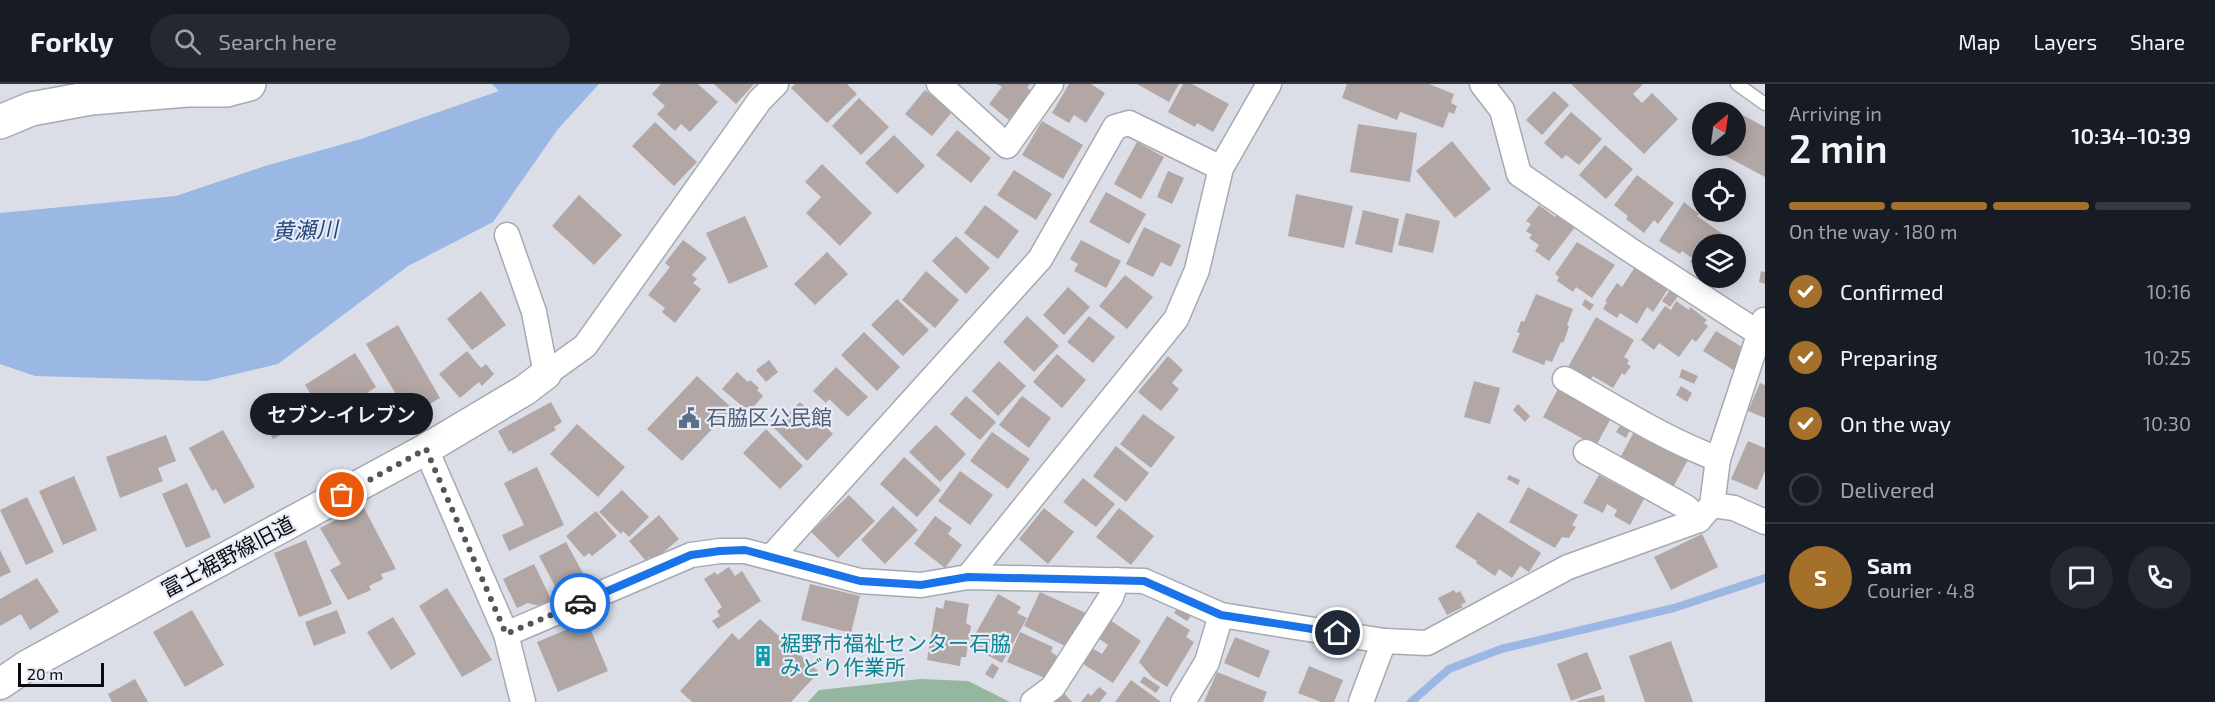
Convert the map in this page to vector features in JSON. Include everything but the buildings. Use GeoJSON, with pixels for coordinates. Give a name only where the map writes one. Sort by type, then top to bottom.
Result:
{"type":"FeatureCollection","features":[{"type":"Feature","properties":{"kind":"main road"},"geometry":{"type":"LineString","coordinates":[[0,122],[31,110],[91,98],[187,90],[226,90],[249,84]]}},
{"type":"Feature","properties":{"kind":"street"},"geometry":{"type":"LineString","coordinates":[[507,234],[534,312],[546,374],[585,346],[760,100],[776,84]]}},
{"type":"Feature","properties":{"kind":"street"},"geometry":{"type":"LineString","coordinates":[[939,84],[1007,146],[1051,84]]}},
{"type":"Feature","properties":{"kind":"street"},"geometry":{"type":"LineString","coordinates":[[968,577],[1176,319],[1197,270],[1221,168],[1269,84]]}},
{"type":"Feature","properties":{"kind":"street"},"geometry":{"type":"LineString","coordinates":[[1482,84],[1502,110],[1519,174],[1627,248],[1762,326],[1718,459],[1706,512]]}},
{"type":"Feature","properties":{"kind":"street"},"geometry":{"type":"LineString","coordinates":[[772,556],[1040,259],[1115,127],[1129,123],[1221,168]]}},
{"type":"Feature","properties":{"kind":"street","name":"富士裾野線旧道"},"geometry":{"type":"LineString","coordinates":[[0,684],[28,665],[426,449],[525,390],[546,374]]}},
{"type":"Feature","properties":{"kind":"street"},"geometry":{"type":"LineString","coordinates":[[1565,379],[1641,422],[1718,459]]}},
{"type":"Feature","properties":{"kind":"street"},"geometry":{"type":"LineString","coordinates":[[426,449],[506,634],[523,702]]}},
{"type":"Feature","properties":{"kind":"street"},"geometry":{"type":"LineString","coordinates":[[1586,452],[1686,507],[1706,512]]}},
{"type":"Feature","properties":{"kind":"street"},"geometry":{"type":"LineString","coordinates":[[506,634],[691,555],[745,550],[860,581],[921,585],[968,577],[1144,581],[1221,615],[1384,640],[1427,643],[1568,567],[1706,512],[1734,508],[1765,522]]}},
{"type":"Feature","properties":{"kind":"street"},"geometry":{"type":"LineString","coordinates":[[1033,702],[1053,687],[1111,597],[1117,580]]}},
{"type":"Feature","properties":{"kind":"street"},"geometry":{"type":"LineString","coordinates":[[1183,702],[1207,662],[1221,615]]}},
{"type":"Feature","properties":{"kind":"street"},"geometry":{"type":"LineString","coordinates":[[1360,702],[1384,640]]}},
{"type":"Feature","properties":{"kind":"lane"},"geometry":{"type":"LineString","coordinates":[[1737,84],[1765,104]]}},
{"type":"Feature","properties":{"kind":"green space"},"geometry":{"type":"Polygon","coordinates":[[[920,679],[968,681],[1010,702],[808,702],[819,690],[920,679]]]}},
{"type":"Feature","properties":{"kind":"water","name":"黄瀬川"},"geometry":{"type":"Polygon","coordinates":[[[492,84],[599,84],[558,129],[493,222],[408,266],[278,364],[206,381],[35,376],[0,364],[0,213],[176,196],[265,166],[361,139],[499,91],[492,84]]]}},
{"type":"Feature","properties":{"kind":"waterway"},"geometry":{"type":"LineString","coordinates":[[1411,702],[1449,669],[1501,649],[1674,608],[1765,578]]}},
{"type":"Feature","properties":{"kind":"way so far"},"geometry":{"type":"LineString","coordinates":[[342,495],[426,449],[506,634],[580,603]]}},
{"type":"Feature","properties":{"kind":"place","name":"石脇区公民館"},"geometry":{"type":"Point","coordinates":[689,418]}},
{"type":"Feature","properties":{"kind":"place","name":"セブン-イレブン"},"geometry":{"type":"Point","coordinates":[342,495]}},
{"type":"Feature","properties":{"kind":"place","name":"裾野市福祉センター石脇 みどり作業所"},"geometry":{"type":"Point","coordinates":[763,656]}},
{"type":"Feature","properties":{"kind":"route"},"geometry":{"type":"LineString","coordinates":[[580,603],[691,555],[745,550],[860,581],[921,585],[968,577],[1144,581],[1221,615],[1338,633]]}}]}
